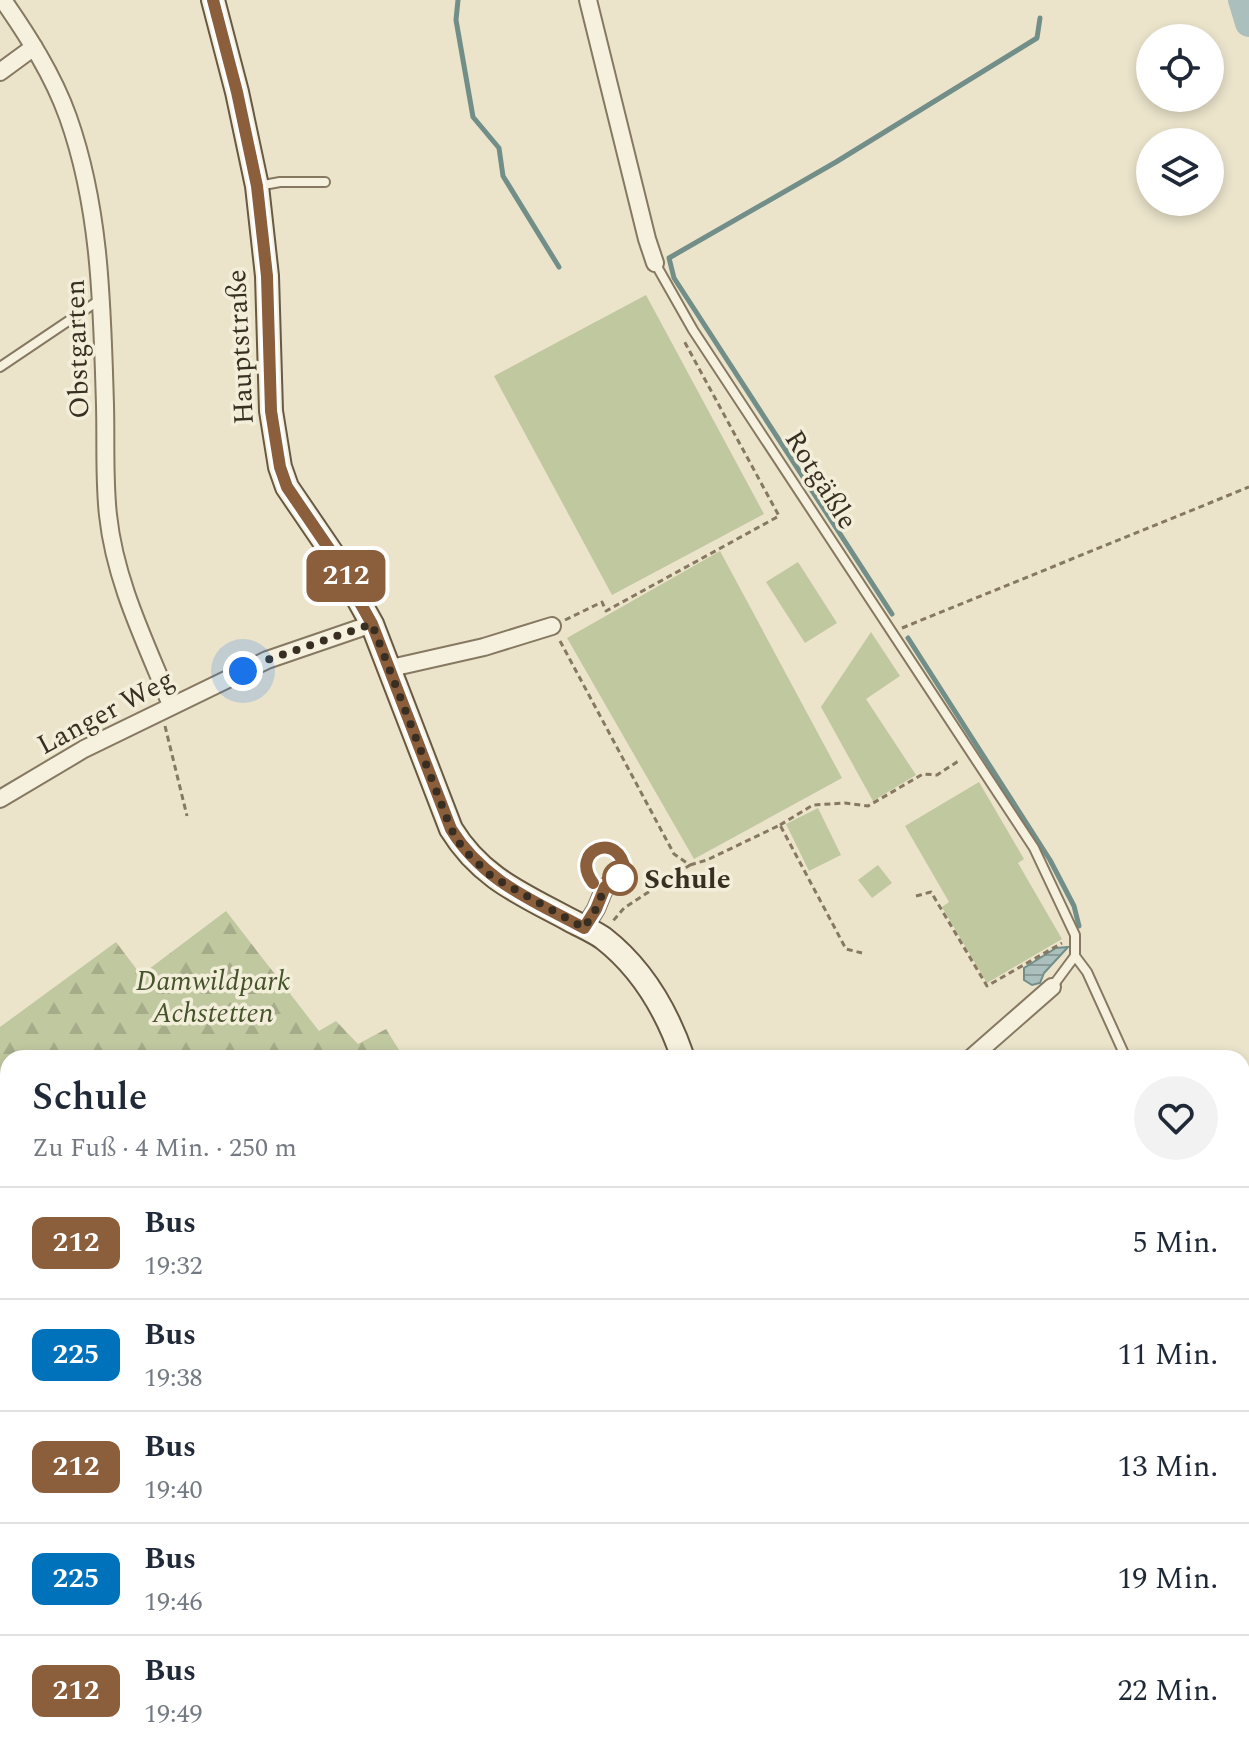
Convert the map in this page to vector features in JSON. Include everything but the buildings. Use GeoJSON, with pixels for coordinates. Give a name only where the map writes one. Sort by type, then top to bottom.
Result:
{"type":"FeatureCollection","features":[{"type":"Feature","properties":{"kind":"street","name":"Obstgarten"},"geometry":{"type":"LineString","coordinates":[[3,0],[34,47],[67,115],[81,160],[92,210],[102,299],[108,513],[114,553],[166,708]]}},
{"type":"Feature","properties":{"kind":"street","name":"Hauptstraße"},"geometry":{"type":"LineString","coordinates":[[213,0],[257,186],[267,276],[271,411],[280,467],[287,487],[334,556],[372,624],[451,829],[463,849],[491,876],[592,932],[637,970],[672,1023],[680,1050]]}},
{"type":"Feature","properties":{"kind":"street","name":"Rotgäßle"},"geometry":{"type":"LineString","coordinates":[[588,0],[655,263]]}},
{"type":"Feature","properties":{"kind":"street"},"geometry":{"type":"LineString","coordinates":[[0,72],[34,47]]}},
{"type":"Feature","properties":{"kind":"street","name":"Langer Weg"},"geometry":{"type":"LineString","coordinates":[[2,794],[84,749],[267,660],[372,624]]}},
{"type":"Feature","properties":{"kind":"street"},"geometry":{"type":"LineString","coordinates":[[391,668],[484,647],[552,626]]}},
{"type":"Feature","properties":{"kind":"street"},"geometry":{"type":"LineString","coordinates":[[592,932],[596,909],[605,887]]}},
{"type":"Feature","properties":{"kind":"street"},"geometry":{"type":"LineString","coordinates":[[980,1050],[1052,987]]}},
{"type":"Feature","properties":{"kind":"lane"},"geometry":{"type":"LineString","coordinates":[[257,186],[280,182],[325,182]]}},
{"type":"Feature","properties":{"kind":"lane","name":"Rotgäßle"},"geometry":{"type":"LineString","coordinates":[[655,263],[693,330],[1034,848],[1075,935],[1075,956]]}},
{"type":"Feature","properties":{"kind":"lane"},"geometry":{"type":"LineString","coordinates":[[0,367],[102,299]]}},
{"type":"Feature","properties":{"kind":"lane"},"geometry":{"type":"LineString","coordinates":[[604,847],[615,850],[623,859],[625,871],[616,884],[605,887],[593,883],[586,874],[585,862],[592,851],[604,847]]}},
{"type":"Feature","properties":{"kind":"lane"},"geometry":{"type":"LineString","coordinates":[[1052,987],[1075,956],[1087,972],[1122,1050]]}},
{"type":"Feature","properties":{"kind":"path"},"geometry":{"type":"LineString","coordinates":[[681,335],[779,516],[606,611],[602,602],[552,626],[674,854],[690,865]]}},
{"type":"Feature","properties":{"kind":"path"},"geometry":{"type":"LineString","coordinates":[[891,633],[1249,487]]}},
{"type":"Feature","properties":{"kind":"path"},"geometry":{"type":"LineString","coordinates":[[166,708],[187,816]]}},
{"type":"Feature","properties":{"kind":"path"},"geometry":{"type":"LineString","coordinates":[[592,932],[690,865],[780,825],[813,805],[845,803],[868,806],[923,774],[937,775],[970,753]]}},
{"type":"Feature","properties":{"kind":"path"},"geometry":{"type":"LineString","coordinates":[[780,825],[846,949],[862,953]]}},
{"type":"Feature","properties":{"kind":"path"},"geometry":{"type":"LineString","coordinates":[[916,896],[931,892],[987,986],[1075,935]]}},
{"type":"Feature","properties":{"kind":"green space"},"geometry":{"type":"Polygon","coordinates":[[[646,295],[764,514],[612,595],[494,376],[646,295]]]}},
{"type":"Feature","properties":{"kind":"green space"},"geometry":{"type":"Polygon","coordinates":[[[720,551],[842,778],[694,859],[567,638],[720,551]]]}},
{"type":"Feature","properties":{"kind":"green space"},"geometry":{"type":"Polygon","coordinates":[[[798,562],[837,623],[805,643],[766,582],[798,562]]]}},
{"type":"Feature","properties":{"kind":"green space"},"geometry":{"type":"Polygon","coordinates":[[[871,632],[900,676],[866,699],[916,775],[873,801],[821,707],[871,632]]]}},
{"type":"Feature","properties":{"kind":"green space"},"geometry":{"type":"Polygon","coordinates":[[[979,782],[1024,859],[1018,863],[1062,939],[987,983],[942,907],[949,902],[905,826],[979,782]]]}},
{"type":"Feature","properties":{"kind":"green space"},"geometry":{"type":"Polygon","coordinates":[[[818,808],[841,855],[809,871],[786,824],[818,808]]]}},
{"type":"Feature","properties":{"kind":"green space"},"geometry":{"type":"Polygon","coordinates":[[[878,865],[892,883],[872,898],[858,880],[878,865]]]}},
{"type":"Feature","properties":{"kind":"green space","name":"Damwildpark Achstetten"},"geometry":{"type":"Polygon","coordinates":[[[226,911],[319,1031],[336,1021],[358,1044],[386,1029],[399,1050],[0,1050],[0,1027],[116,942],[141,975],[226,911]]]}},
{"type":"Feature","properties":{"kind":"shaded area"},"geometry":{"type":"Polygon","coordinates":[[[1068,947],[1044,973],[1040,983],[1032,985],[1024,980],[1024,968],[1056,948],[1068,947]]]}},
{"type":"Feature","properties":{"kind":"waterway"},"geometry":{"type":"LineString","coordinates":[[458,0],[456,20],[473,117],[499,148],[503,176],[559,267]]}},
{"type":"Feature","properties":{"kind":"waterway"},"geometry":{"type":"LineString","coordinates":[[1242,0],[1249,23]]}},
{"type":"Feature","properties":{"kind":"waterway"},"geometry":{"type":"LineString","coordinates":[[892,614],[674,278],[669,258],[836,162],[1037,38],[1040,18]]}},
{"type":"Feature","properties":{"kind":"waterway"},"geometry":{"type":"LineString","coordinates":[[908,638],[1050,860],[1074,906],[1079,926]]}},
{"type":"Feature","properties":{"kind":"bus line","name":"212"},"geometry":{"type":"LineString","coordinates":[[213,0],[257,186],[267,276],[271,411],[274,441],[287,487],[334,556],[372,624],[451,829],[463,849],[491,876],[584,928],[605,887],[616,884],[625,871],[623,859],[615,850],[604,847],[592,851],[585,862],[586,874],[593,883]]}},
{"type":"Feature","properties":{"kind":"place","name":"Schule"},"geometry":{"type":"Point","coordinates":[620,878]}},
{"type":"Feature","properties":{"kind":"route"},"geometry":{"type":"LineString","coordinates":[[243,671],[372,624],[451,829],[475,862],[510,888],[584,928],[605,887],[616,884],[620,878]]}}]}
